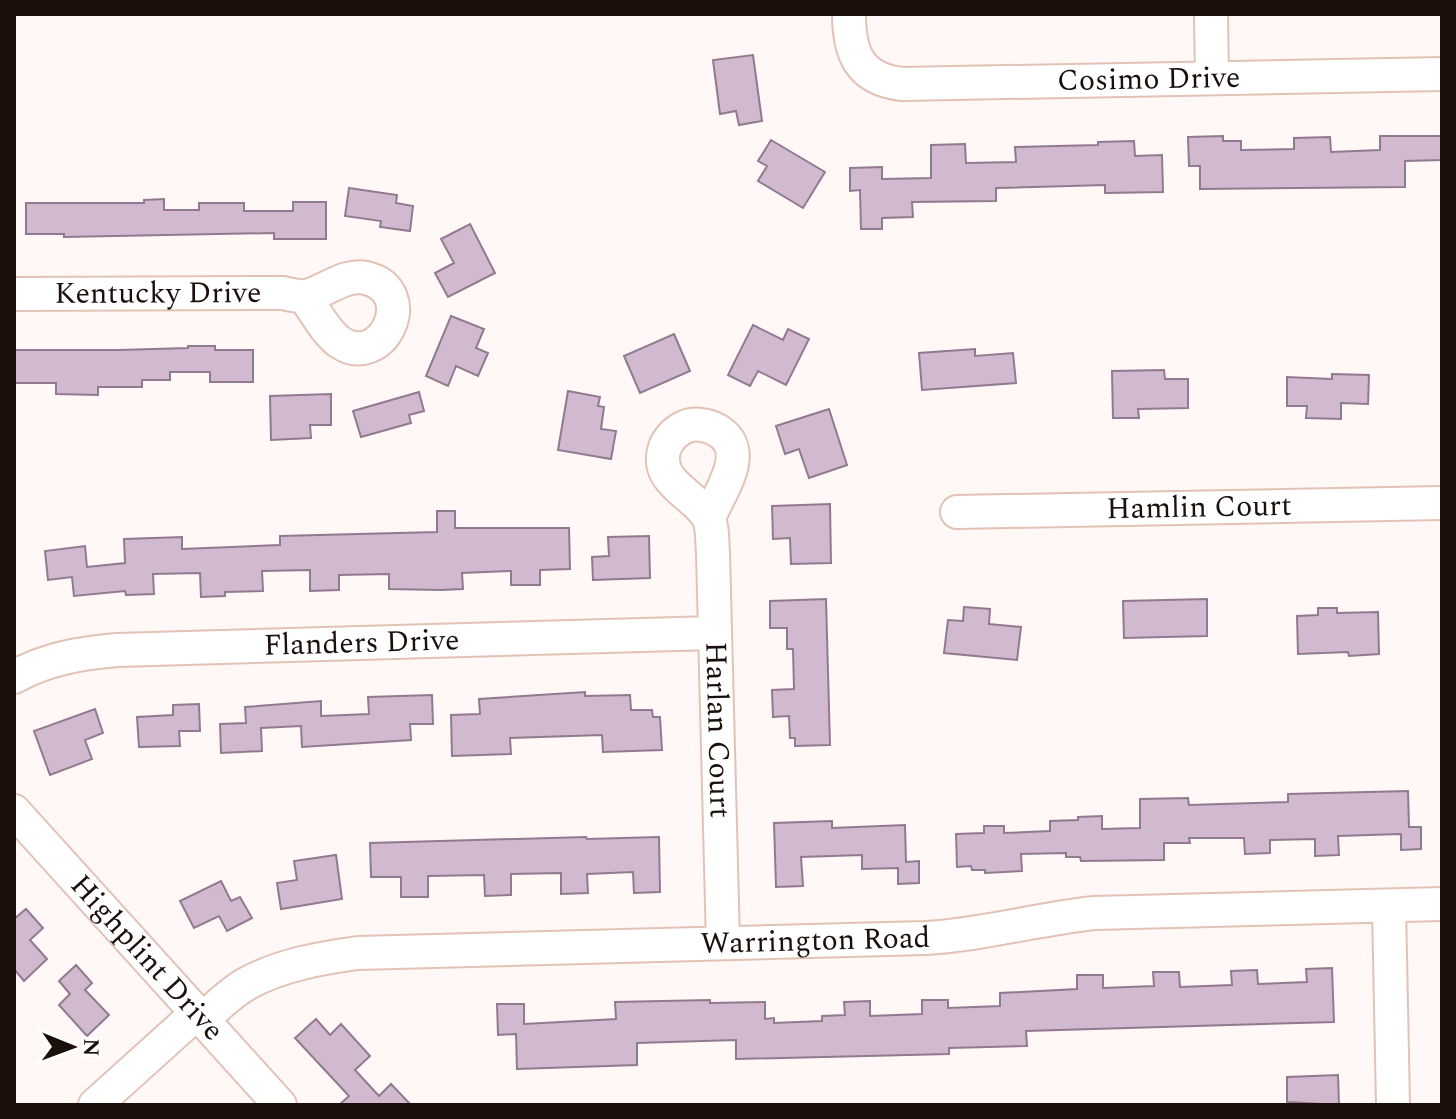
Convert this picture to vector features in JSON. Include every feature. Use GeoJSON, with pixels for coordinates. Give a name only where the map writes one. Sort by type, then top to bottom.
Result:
{"type":"FeatureCollection","features":[{"type":"Feature","properties":{"kind":"street","name":"Cosimo Drive"},"geometry":{"type":"LineString","coordinates":[[849,14],[851,40],[862,67],[880,79],[902,84],[1442,74]]}},
{"type":"Feature","properties":{"kind":"street"},"geometry":{"type":"LineString","coordinates":[[1211,14],[1212,78]]}},
{"type":"Feature","properties":{"kind":"street","name":"Kentucky Drive"},"geometry":{"type":"LineString","coordinates":[[14,294],[283,293],[304,297]]}},
{"type":"Feature","properties":{"kind":"street","name":"Hamlin Court"},"geometry":{"type":"LineString","coordinates":[[957,512],[1442,503]]}},
{"type":"Feature","properties":{"kind":"street","name":"Harlan Court"},"geometry":{"type":"LineString","coordinates":[[709,518],[713,553],[723,943]]}},
{"type":"Feature","properties":{"kind":"street","name":"Flanders Drive"},"geometry":{"type":"LineString","coordinates":[[14,677],[45,662],[67,656],[117,650],[714,633]]}},
{"type":"Feature","properties":{"kind":"street","name":"Highplint Drive"},"geometry":{"type":"LineString","coordinates":[[14,811],[280,1105]]}},
{"type":"Feature","properties":{"kind":"street","name":"Warrington Road"},"geometry":{"type":"LineString","coordinates":[[95,1105],[200,1016],[247,983],[331,956],[416,950],[955,936],[1094,913],[1442,904]]}},
{"type":"Feature","properties":{"kind":"street"},"geometry":{"type":"LineString","coordinates":[[1389,906],[1393,1105]]}},
{"type":"Feature","properties":{"kind":"building"},"geometry":{"type":"Polygon","coordinates":[[[753,55],[762,121],[739,125],[736,111],[720,114],[713,60],[753,55]]]}},
{"type":"Feature","properties":{"kind":"building"},"geometry":{"type":"Polygon","coordinates":[[[1223,136],[1223,141],[1241,141],[1241,150],[1294,149],[1294,138],[1330,137],[1331,152],[1380,150],[1380,136],[1442,136],[1442,160],[1405,161],[1405,187],[1200,189],[1200,166],[1189,166],[1188,137],[1223,136]]]}},
{"type":"Feature","properties":{"kind":"building"},"geometry":{"type":"Polygon","coordinates":[[[771,140],[825,172],[803,208],[758,181],[767,166],[758,161],[771,140]]]}},
{"type":"Feature","properties":{"kind":"building"},"geometry":{"type":"Polygon","coordinates":[[[1134,141],[1135,156],[1162,155],[1163,192],[1105,193],[1105,185],[996,188],[996,201],[912,202],[913,217],[882,218],[882,229],[861,229],[860,190],[850,191],[850,168],[882,167],[882,179],[931,178],[931,145],[965,144],[966,163],[1016,162],[1015,147],[1134,141]]]}},
{"type":"Feature","properties":{"kind":"building"},"geometry":{"type":"Polygon","coordinates":[[[349,188],[397,195],[396,203],[413,206],[410,231],[380,227],[381,221],[345,216],[349,188]]]}},
{"type":"Feature","properties":{"kind":"building"},"geometry":{"type":"Polygon","coordinates":[[[164,199],[164,210],[199,210],[199,203],[244,203],[244,211],[293,211],[293,202],[326,202],[326,239],[274,239],[274,233],[64,237],[64,234],[26,234],[26,203],[144,203],[144,200],[164,199]]]}},
{"type":"Feature","properties":{"kind":"building"},"geometry":{"type":"Polygon","coordinates":[[[470,224],[495,273],[448,297],[435,273],[454,263],[441,239],[470,224]]]}},
{"type":"Feature","properties":{"kind":"building"},"geometry":{"type":"Polygon","coordinates":[[[451,316],[484,329],[476,348],[488,353],[478,376],[456,366],[448,386],[426,376],[451,316]]]}},
{"type":"Feature","properties":{"kind":"building"},"geometry":{"type":"Polygon","coordinates":[[[753,325],[783,340],[788,329],[809,339],[786,385],[758,371],[750,386],[728,375],[753,325]]]}},
{"type":"Feature","properties":{"kind":"building"},"geometry":{"type":"Polygon","coordinates":[[[674,334],[690,371],[640,393],[624,356],[674,334]]]}},
{"type":"Feature","properties":{"kind":"building"},"geometry":{"type":"Polygon","coordinates":[[[188,346],[253,350],[253,382],[210,382],[210,372],[170,372],[170,380],[142,380],[142,387],[98,387],[98,395],[56,394],[56,383],[14,383],[14,350],[188,346]]]}},
{"type":"Feature","properties":{"kind":"building"},"geometry":{"type":"Polygon","coordinates":[[[975,349],[975,356],[1013,353],[1016,383],[922,390],[919,353],[975,349]]]}},
{"type":"Feature","properties":{"kind":"building"},"geometry":{"type":"Polygon","coordinates":[[[1164,370],[1165,379],[1188,379],[1188,408],[1138,409],[1139,418],[1113,418],[1112,371],[1164,370]]]}},
{"type":"Feature","properties":{"kind":"building"},"geometry":{"type":"Polygon","coordinates":[[[1332,374],[1369,375],[1368,404],[1341,403],[1341,419],[1306,418],[1307,406],[1287,406],[1287,377],[1332,379],[1332,374]]]}},
{"type":"Feature","properties":{"kind":"building"},"geometry":{"type":"Polygon","coordinates":[[[568,391],[600,397],[598,406],[604,407],[601,429],[616,431],[611,459],[558,450],[568,391]]]}},
{"type":"Feature","properties":{"kind":"building"},"geometry":{"type":"Polygon","coordinates":[[[419,392],[424,411],[409,415],[411,423],[361,437],[353,411],[419,392]]]}},
{"type":"Feature","properties":{"kind":"building"},"geometry":{"type":"Polygon","coordinates":[[[331,394],[331,425],[310,425],[311,438],[271,440],[270,396],[331,394]]]}},
{"type":"Feature","properties":{"kind":"building"},"geometry":{"type":"Polygon","coordinates":[[[829,409],[847,465],[809,478],[799,449],[785,454],[776,426],[829,409]]]}},
{"type":"Feature","properties":{"kind":"building"},"geometry":{"type":"Polygon","coordinates":[[[830,504],[831,563],[791,564],[790,538],[773,539],[772,506],[830,504]]]}},
{"type":"Feature","properties":{"kind":"building"},"geometry":{"type":"Polygon","coordinates":[[[437,511],[455,511],[455,528],[569,528],[570,569],[540,570],[540,585],[511,585],[511,571],[462,573],[463,589],[440,590],[389,589],[389,574],[339,575],[339,590],[310,591],[310,570],[262,571],[263,591],[225,592],[225,596],[201,597],[200,573],[153,574],[154,594],[126,595],[125,591],[74,596],[72,577],[48,580],[45,551],[85,546],[87,567],[125,563],[124,539],[182,537],[182,549],[280,545],[280,536],[437,532],[437,511]]]}},
{"type":"Feature","properties":{"kind":"building"},"geometry":{"type":"Polygon","coordinates":[[[649,536],[650,578],[593,580],[592,557],[609,556],[608,537],[649,536]]]}},
{"type":"Feature","properties":{"kind":"building"},"geometry":{"type":"Polygon","coordinates":[[[826,599],[830,745],[795,746],[795,738],[790,738],[789,716],[773,717],[772,690],[794,689],[793,649],[787,649],[787,628],[770,628],[770,601],[826,599]]]}},
{"type":"Feature","properties":{"kind":"building"},"geometry":{"type":"Polygon","coordinates":[[[1207,599],[1207,636],[1124,638],[1123,601],[1207,599]]]}},
{"type":"Feature","properties":{"kind":"building"},"geometry":{"type":"Polygon","coordinates":[[[964,607],[990,609],[989,624],[1021,627],[1017,660],[944,653],[948,620],[963,621],[964,607]]]}},
{"type":"Feature","properties":{"kind":"building"},"geometry":{"type":"Polygon","coordinates":[[[1318,608],[1337,608],[1337,613],[1378,612],[1379,654],[1298,654],[1297,616],[1318,615],[1318,608]]]}},
{"type":"Feature","properties":{"kind":"building"},"geometry":{"type":"Polygon","coordinates":[[[585,692],[585,696],[630,695],[631,710],[652,710],[653,717],[660,717],[662,750],[603,752],[602,735],[510,738],[511,754],[452,756],[451,715],[480,714],[479,699],[585,692]]]}},
{"type":"Feature","properties":{"kind":"building"},"geometry":{"type":"Polygon","coordinates":[[[432,695],[433,724],[410,724],[411,740],[302,747],[301,726],[261,728],[262,751],[221,753],[220,724],[246,723],[245,707],[321,701],[321,716],[369,714],[368,697],[432,695]]]}},
{"type":"Feature","properties":{"kind":"building"},"geometry":{"type":"Polygon","coordinates":[[[199,704],[200,731],[179,731],[180,746],[139,747],[137,717],[173,715],[173,705],[199,704]]]}},
{"type":"Feature","properties":{"kind":"building"},"geometry":{"type":"Polygon","coordinates":[[[95,709],[103,733],[85,740],[92,759],[50,775],[34,731],[95,709]]]}},
{"type":"Feature","properties":{"kind":"building"},"geometry":{"type":"Polygon","coordinates":[[[1408,791],[1409,827],[1421,827],[1421,849],[1401,850],[1401,834],[1338,836],[1339,855],[1315,856],[1315,839],[1270,840],[1270,853],[1245,854],[1244,838],[1189,838],[1190,843],[1164,843],[1164,860],[1081,861],[1080,857],[1066,857],[1066,853],[1021,854],[1022,871],[985,873],[985,870],[972,870],[971,866],[957,867],[956,834],[984,833],[984,826],[1004,826],[1004,833],[1050,831],[1050,821],[1102,816],[1102,829],[1140,828],[1140,799],[1188,798],[1189,805],[1288,802],[1288,794],[1408,791]]]}},
{"type":"Feature","properties":{"kind":"building"},"geometry":{"type":"Polygon","coordinates":[[[832,821],[832,828],[905,825],[906,862],[919,861],[919,883],[898,884],[898,868],[862,869],[862,855],[801,857],[803,886],[776,887],[774,823],[832,821]]]}},
{"type":"Feature","properties":{"kind":"building"},"geometry":{"type":"Polygon","coordinates":[[[659,837],[660,892],[634,893],[633,872],[587,874],[588,893],[561,894],[561,873],[511,874],[511,895],[485,896],[484,875],[428,876],[428,897],[401,897],[401,877],[371,877],[370,843],[659,837]]]}},
{"type":"Feature","properties":{"kind":"building"},"geometry":{"type":"Polygon","coordinates":[[[336,855],[342,899],[281,909],[277,883],[297,880],[294,861],[336,855]]]}},
{"type":"Feature","properties":{"kind":"building"},"geometry":{"type":"Polygon","coordinates":[[[221,881],[231,901],[240,897],[252,918],[227,931],[219,916],[194,928],[180,901],[221,881]]]}},
{"type":"Feature","properties":{"kind":"building"},"geometry":{"type":"Polygon","coordinates":[[[26,909],[43,928],[30,940],[47,959],[24,981],[14,969],[14,919],[26,909]]]}},
{"type":"Feature","properties":{"kind":"building"},"geometry":{"type":"Polygon","coordinates":[[[76,965],[92,983],[85,990],[109,1015],[87,1036],[59,1005],[70,994],[59,981],[76,965]]]}},
{"type":"Feature","properties":{"kind":"building"},"geometry":{"type":"Polygon","coordinates":[[[1332,968],[1334,1022],[1026,1031],[1027,1046],[949,1048],[949,1054],[736,1059],[736,1040],[637,1043],[637,1065],[517,1069],[516,1034],[498,1035],[497,1004],[524,1004],[524,1024],[616,1019],[615,1002],[710,1000],[710,1003],[765,1002],[765,1019],[774,1018],[774,1023],[822,1021],[822,1016],[845,1015],[844,1002],[870,1001],[870,1016],[922,1014],[922,1000],[948,1000],[948,1008],[1000,1006],[1000,993],[1077,989],[1077,975],[1103,975],[1103,988],[1154,986],[1153,972],[1179,972],[1180,987],[1232,985],[1231,971],[1257,970],[1258,984],[1307,982],[1306,969],[1332,968]]]}},
{"type":"Feature","properties":{"kind":"building"},"geometry":{"type":"Polygon","coordinates":[[[316,1019],[330,1035],[341,1024],[370,1056],[355,1070],[379,1096],[391,1084],[411,1105],[339,1105],[349,1096],[295,1038],[316,1019]]]}},
{"type":"Feature","properties":{"kind":"building"},"geometry":{"type":"Polygon","coordinates":[[[1338,1075],[1339,1105],[1287,1102],[1287,1077],[1338,1075]]]}}]}
